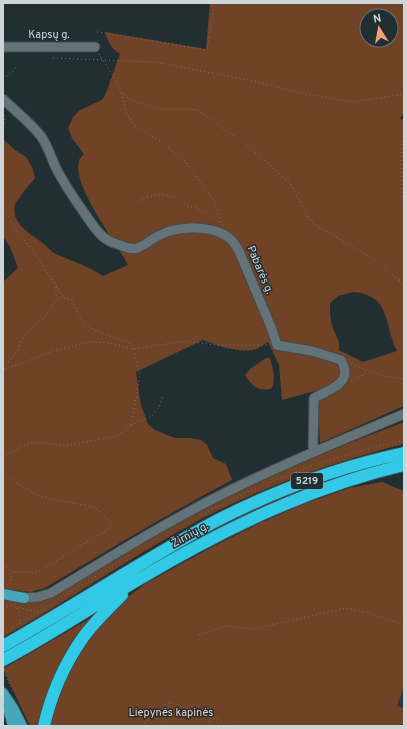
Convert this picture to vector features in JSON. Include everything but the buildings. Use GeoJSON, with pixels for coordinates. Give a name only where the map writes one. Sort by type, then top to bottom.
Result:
{"type":"FeatureCollection","features":[{"type":"Feature","properties":{"kind":"highway","name":"Žirnių g."},"geometry":{"type":"LineString","coordinates":[[3,646],[150,559],[222,519],[286,489],[354,466],[404,452]]}},
{"type":"Feature","properties":{"kind":"highway","name":"Žirnių g."},"geometry":{"type":"LineString","coordinates":[[3,660],[74,619],[140,578],[221,533],[262,513],[302,496],[360,477],[404,465]]}},
{"type":"Feature","properties":{"kind":"highway","name":"5219"},"geometry":{"type":"LineString","coordinates":[[360,477],[404,472]]}},
{"type":"Feature","properties":{"kind":"highway"},"geometry":{"type":"LineString","coordinates":[[44,726],[49,704],[59,680],[82,639],[109,608],[140,578]]}},
{"type":"Feature","properties":{"kind":"main road"},"geometry":{"type":"LineString","coordinates":[[5,592],[24,598]]}},
{"type":"Feature","properties":{"kind":"main road"},"geometry":{"type":"LineString","coordinates":[[7,694],[13,726]]}},
{"type":"Feature","properties":{"kind":"main road"},"geometry":{"type":"LineString","coordinates":[[7,694],[22,726]]}},
{"type":"Feature","properties":{"kind":"street","name":"Kapsų g."},"geometry":{"type":"LineString","coordinates":[[3,47],[94,47]]}},
{"type":"Feature","properties":{"kind":"street","name":"Pabarės g."},"geometry":{"type":"LineString","coordinates":[[3,99],[30,123],[39,134],[66,186],[104,238],[121,246],[136,249],[142,248],[158,236],[169,232],[199,228],[212,230],[225,236],[234,243],[251,278],[277,346]]}},
{"type":"Feature","properties":{"kind":"street"},"geometry":{"type":"LineString","coordinates":[[277,346],[312,351],[341,360],[345,367],[345,377],[340,384],[314,398],[313,446],[315,452]]}},
{"type":"Feature","properties":{"kind":"street"},"geometry":{"type":"LineString","coordinates":[[24,598],[38,597],[51,593],[174,520],[227,492],[404,414]]}},
{"type":"Feature","properties":{"kind":"path"},"geometry":{"type":"LineString","coordinates":[[97,32],[207,50],[214,3]]}},
{"type":"Feature","properties":{"kind":"path"},"geometry":{"type":"LineString","coordinates":[[94,47],[122,93],[126,113],[134,125],[160,141],[185,161],[213,199],[221,223],[226,230]]}},
{"type":"Feature","properties":{"kind":"path"},"geometry":{"type":"LineString","coordinates":[[53,58],[154,62],[254,81],[305,94],[352,102],[404,94]]}},
{"type":"Feature","properties":{"kind":"path"},"geometry":{"type":"LineString","coordinates":[[3,78],[12,72],[16,66]]}},
{"type":"Feature","properties":{"kind":"path"},"geometry":{"type":"LineString","coordinates":[[122,93],[130,99],[145,105],[161,108],[192,109],[202,112],[248,146],[290,183],[308,217],[314,224],[381,264],[404,286]]}},
{"type":"Feature","properties":{"kind":"path"},"geometry":{"type":"LineString","coordinates":[[3,111],[6,120],[3,127]]}},
{"type":"Feature","properties":{"kind":"path"},"geometry":{"type":"LineString","coordinates":[[404,120],[401,166],[404,222]]}},
{"type":"Feature","properties":{"kind":"path"},"geometry":{"type":"LineString","coordinates":[[136,203],[143,198],[161,194],[175,196],[186,206],[197,208],[221,223]]}},
{"type":"Feature","properties":{"kind":"path"},"geometry":{"type":"LineString","coordinates":[[3,211],[10,217],[16,230],[34,252],[65,298]]}},
{"type":"Feature","properties":{"kind":"path"},"geometry":{"type":"LineString","coordinates":[[399,280],[404,279]]}},
{"type":"Feature","properties":{"kind":"path"},"geometry":{"type":"LineString","coordinates":[[3,373],[27,333],[47,314],[56,300],[56,286]]}},
{"type":"Feature","properties":{"kind":"path"},"geometry":{"type":"LineString","coordinates":[[56,300],[59,298],[72,300],[77,314],[86,324],[103,334],[130,344],[134,349],[135,360],[140,376],[131,425]]}},
{"type":"Feature","properties":{"kind":"path"},"geometry":{"type":"LineString","coordinates":[[4,370],[53,351],[90,342],[108,343],[134,349],[185,342],[277,346]]}},
{"type":"Feature","properties":{"kind":"path"},"geometry":{"type":"LineString","coordinates":[[341,360],[384,376],[403,379]]}},
{"type":"Feature","properties":{"kind":"path"},"geometry":{"type":"LineString","coordinates":[[3,366],[4,370]]}},
{"type":"Feature","properties":{"kind":"path"},"geometry":{"type":"LineString","coordinates":[[340,384],[362,376],[366,370]]}},
{"type":"Feature","properties":{"kind":"path"},"geometry":{"type":"LineString","coordinates":[[3,457],[26,444],[40,442],[65,446],[117,436],[131,425],[152,416],[159,408],[163,395]]}},
{"type":"Feature","properties":{"kind":"path"},"geometry":{"type":"LineString","coordinates":[[3,475],[37,495],[54,500],[90,506],[98,510],[110,522],[111,527],[37,572],[13,572],[3,565]]}},
{"type":"Feature","properties":{"kind":"path"},"geometry":{"type":"LineString","coordinates":[[5,592],[10,585],[13,572]]}},
{"type":"Feature","properties":{"kind":"path"},"geometry":{"type":"LineString","coordinates":[[3,583],[10,585]]}},
{"type":"Feature","properties":{"kind":"path"},"geometry":{"type":"LineString","coordinates":[[3,607],[11,606],[39,612]]}},
{"type":"Feature","properties":{"kind":"path"},"geometry":{"type":"LineString","coordinates":[[17,607],[20,616],[19,624]]}},
{"type":"Feature","properties":{"kind":"path"},"geometry":{"type":"LineString","coordinates":[[199,634],[226,626],[252,629],[347,608],[369,613],[404,625]]}},
{"type":"Feature","properties":{"kind":"path"},"geometry":{"type":"LineString","coordinates":[[3,672],[7,694]]}},
{"type":"Feature","properties":{"kind":"path"},"geometry":{"type":"LineString","coordinates":[[170,702],[236,726]]}},
{"type":"Feature","properties":{"kind":"path"},"geometry":{"type":"LineString","coordinates":[[141,726],[170,702]]}},
{"type":"Feature","properties":{"kind":"path"},"geometry":{"type":"LineString","coordinates":[[161,726],[170,702]]}},
{"type":"Feature","properties":{"kind":"path"},"geometry":{"type":"LineString","coordinates":[[208,726],[211,717]]}},
{"type":"Feature","properties":{"kind":"shaded area"},"geometry":{"type":"Polygon","coordinates":[[[404,687],[404,708],[397,706],[404,687]]]}},
{"type":"Feature","properties":{"kind":"green space"},"geometry":{"type":"Polygon","coordinates":[[[210,3],[404,3],[404,112],[400,119],[404,120],[404,406],[320,443],[318,404],[322,389],[282,400],[279,365],[268,342],[257,349],[243,351],[229,349],[203,340],[136,372],[141,405],[148,424],[155,430],[175,438],[201,440],[207,445],[213,458],[226,464],[232,480],[137,533],[45,588],[30,592],[3,589],[3,282],[18,268],[10,247],[3,236],[3,139],[15,150],[26,157],[32,167],[35,178],[15,205],[14,212],[19,223],[54,253],[86,266],[103,276],[128,265],[88,199],[78,171],[80,158],[84,154],[72,138],[68,128],[73,117],[80,110],[102,100],[106,93],[120,54],[110,44],[105,32],[206,49],[210,3]],[[353,292],[338,296],[330,303],[331,322],[338,340],[339,350],[363,362],[397,351],[384,312],[374,299],[365,294],[353,292]]]}},
{"type":"Feature","properties":{"kind":"green space"},"geometry":{"type":"Polygon","coordinates":[[[266,358],[270,358],[274,374],[274,382],[271,389],[255,387],[245,375],[250,369],[266,358]]]}},
{"type":"Feature","properties":{"kind":"green space"},"geometry":{"type":"Polygon","coordinates":[[[404,422],[404,444],[301,475],[227,506],[153,546],[3,637],[3,598],[31,601],[51,597],[158,534],[218,501],[296,465],[404,422]]]}},
{"type":"Feature","properties":{"kind":"green space"},"geometry":{"type":"Polygon","coordinates":[[[310,449],[198,502],[49,589],[193,503],[228,485],[310,449]]]}},
{"type":"Feature","properties":{"kind":"green space","name":"Liepynės kapinės"},"geometry":{"type":"Polygon","coordinates":[[[382,482],[404,491],[404,687],[397,706],[404,708],[404,726],[48,726],[53,707],[83,644],[120,603],[145,584],[212,547],[301,505],[349,488],[382,482]]]}},
{"type":"Feature","properties":{"kind":"green space"},"geometry":{"type":"Polygon","coordinates":[[[99,613],[38,726],[30,726],[3,669],[99,613]]]}}]}
